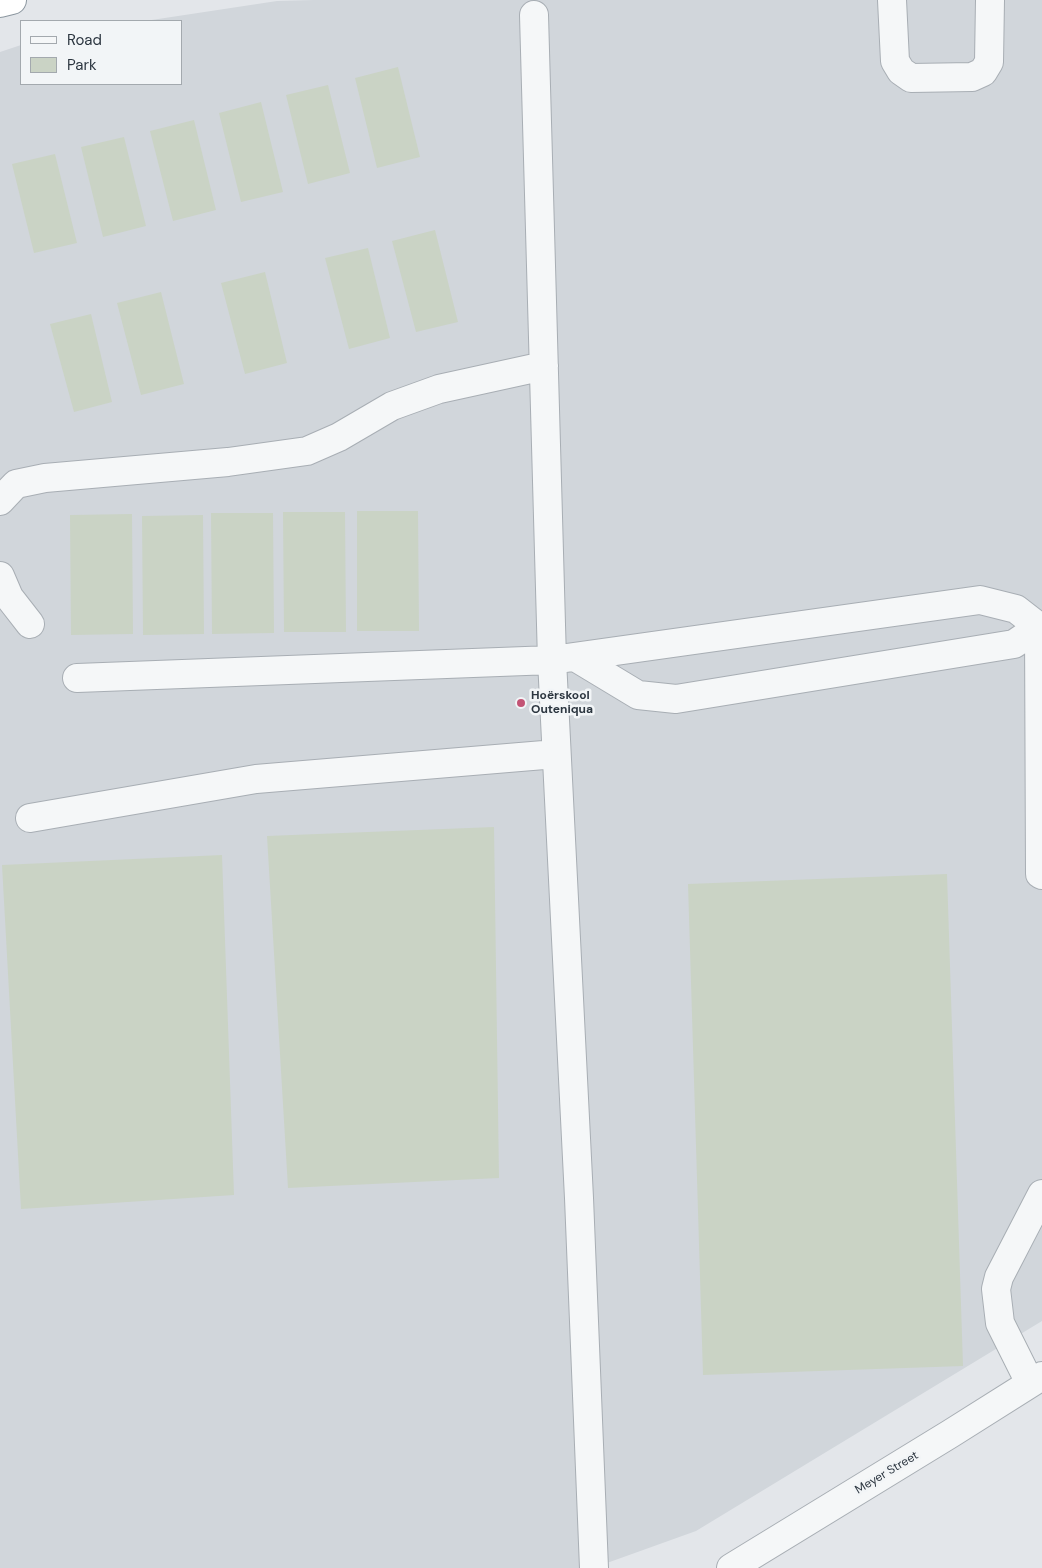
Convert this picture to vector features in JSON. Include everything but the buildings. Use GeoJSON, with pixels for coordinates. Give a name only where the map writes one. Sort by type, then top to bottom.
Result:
{"type":"FeatureCollection","features":[{"type":"Feature","properties":{"kind":"highway"},"geometry":{"type":"LineString","coordinates":[[0,3],[12,0]]}},
{"type":"Feature","properties":{"kind":"street"},"geometry":{"type":"LineString","coordinates":[[892,0],[895,60],[901,71],[912,78],[972,77],[983,72],[989,62],[990,0]]}},
{"type":"Feature","properties":{"kind":"street"},"geometry":{"type":"LineString","coordinates":[[534,15],[544,366],[563,658],[556,754],[594,1568]]}},
{"type":"Feature","properties":{"kind":"street"},"geometry":{"type":"LineString","coordinates":[[0,501],[16,484],[45,478],[228,462],[308,451],[339,437],[392,406],[439,389],[544,366]]}},
{"type":"Feature","properties":{"kind":"street"},"geometry":{"type":"LineString","coordinates":[[0,576],[9,597],[30,624]]}},
{"type":"Feature","properties":{"kind":"street"},"geometry":{"type":"LineString","coordinates":[[78,678],[563,658],[980,600],[1016,609],[1040,627]]}},
{"type":"Feature","properties":{"kind":"street"},"geometry":{"type":"LineString","coordinates":[[563,658],[638,695],[676,700],[1014,644],[1040,627]]}},
{"type":"Feature","properties":{"kind":"street"},"geometry":{"type":"LineString","coordinates":[[1040,627],[1040,874],[1042,875]]}},
{"type":"Feature","properties":{"kind":"street"},"geometry":{"type":"LineString","coordinates":[[30,818],[256,779],[556,754]]}},
{"type":"Feature","properties":{"kind":"street"},"geometry":{"type":"LineString","coordinates":[[1036,1379],[1000,1323],[996,1289],[999,1277],[1042,1194]]}},
{"type":"Feature","properties":{"kind":"street","name":"Meyer Street"},"geometry":{"type":"LineString","coordinates":[[731,1568],[1036,1379]]}},
{"type":"Feature","properties":{"kind":"shaded area","name":"Hoërskool Outeniqua"},"geometry":{"type":"Polygon","coordinates":[[[1042,0],[1042,1321],[696,1531],[593,1568],[0,1568],[0,52],[20,45],[20,85],[182,85],[182,20],[152,20],[277,1],[1042,0]]]}},
{"type":"Feature","properties":{"kind":"green space"},"geometry":{"type":"Polygon","coordinates":[[[398,67],[420,157],[377,168],[355,78],[398,67]]]}},
{"type":"Feature","properties":{"kind":"green space"},"geometry":{"type":"Polygon","coordinates":[[[328,85],[350,173],[308,184],[286,95],[328,85]]]}},
{"type":"Feature","properties":{"kind":"green space"},"geometry":{"type":"Polygon","coordinates":[[[261,102],[283,192],[241,202],[219,113],[261,102]]]}},
{"type":"Feature","properties":{"kind":"green space"},"geometry":{"type":"Polygon","coordinates":[[[194,120],[216,210],[173,221],[150,131],[194,120]]]}},
{"type":"Feature","properties":{"kind":"green space"},"geometry":{"type":"Polygon","coordinates":[[[124,137],[146,226],[103,237],[81,147],[124,137]]]}},
{"type":"Feature","properties":{"kind":"green space"},"geometry":{"type":"Polygon","coordinates":[[[55,154],[77,243],[34,253],[12,164],[55,154]]]}},
{"type":"Feature","properties":{"kind":"green space"},"geometry":{"type":"Polygon","coordinates":[[[435,230],[458,322],[416,332],[392,241],[435,230]]]}},
{"type":"Feature","properties":{"kind":"green space"},"geometry":{"type":"Polygon","coordinates":[[[368,248],[390,338],[349,349],[325,258],[368,248]]]}},
{"type":"Feature","properties":{"kind":"green space"},"geometry":{"type":"Polygon","coordinates":[[[265,272],[287,363],[245,374],[221,283],[265,272]]]}},
{"type":"Feature","properties":{"kind":"green space"},"geometry":{"type":"Polygon","coordinates":[[[161,292],[184,384],[141,395],[117,303],[161,292]]]}},
{"type":"Feature","properties":{"kind":"green space"},"geometry":{"type":"Polygon","coordinates":[[[91,314],[112,402],[74,412],[50,324],[91,314]]]}},
{"type":"Feature","properties":{"kind":"green space"},"geometry":{"type":"Polygon","coordinates":[[[357,511],[418,511],[419,631],[357,631],[357,511]]]}},
{"type":"Feature","properties":{"kind":"green space"},"geometry":{"type":"Polygon","coordinates":[[[283,512],[345,512],[346,632],[284,632],[283,512]]]}},
{"type":"Feature","properties":{"kind":"green space"},"geometry":{"type":"Polygon","coordinates":[[[211,513],[273,513],[274,633],[212,634],[211,513]]]}},
{"type":"Feature","properties":{"kind":"green space"},"geometry":{"type":"Polygon","coordinates":[[[132,514],[133,634],[71,635],[70,515],[132,514]]]}},
{"type":"Feature","properties":{"kind":"green space"},"geometry":{"type":"Polygon","coordinates":[[[203,515],[204,634],[143,635],[142,516],[203,515]]]}},
{"type":"Feature","properties":{"kind":"green space"},"geometry":{"type":"Polygon","coordinates":[[[494,827],[499,1178],[288,1188],[267,836],[494,827]]]}},
{"type":"Feature","properties":{"kind":"green space"},"geometry":{"type":"Polygon","coordinates":[[[222,855],[234,1195],[21,1209],[2,865],[222,855]]]}},
{"type":"Feature","properties":{"kind":"green space"},"geometry":{"type":"Polygon","coordinates":[[[947,874],[963,1366],[703,1375],[688,884],[947,874]]]}},
{"type":"Feature","properties":{"kind":"place","name":"Hoërskool Outeniqua"},"geometry":{"type":"Point","coordinates":[521,703]}}]}
